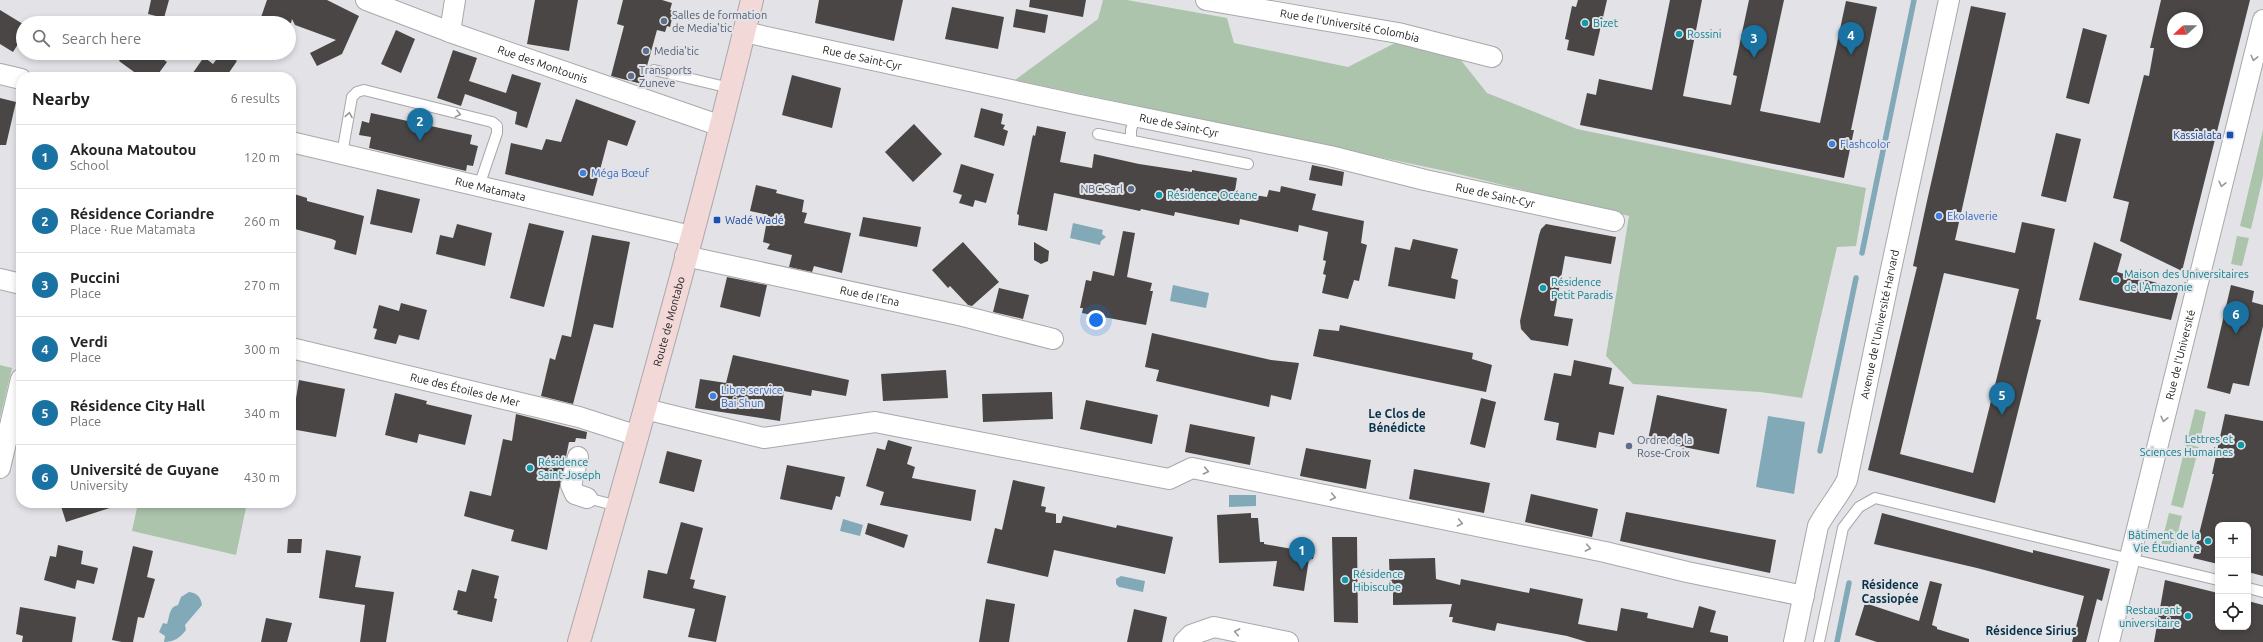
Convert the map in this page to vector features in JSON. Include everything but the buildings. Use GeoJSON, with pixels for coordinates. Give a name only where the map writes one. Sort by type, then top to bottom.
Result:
{"type":"FeatureCollection","features":[{"type":"Feature","properties":{"kind":"main road","name":"Route de Montabo"},"geometry":{"type":"LineString","coordinates":[[579,642],[638,436],[721,126],[752,0]]}},
{"type":"Feature","properties":{"kind":"street","name":"Rue des Montounis"},"geometry":{"type":"LineString","coordinates":[[366,0],[450,32],[721,126]]}},
{"type":"Feature","properties":{"kind":"street"},"geometry":{"type":"LineString","coordinates":[[450,32],[455,0]]}},
{"type":"Feature","properties":{"kind":"street","name":"Rue de l'Université Colombia"},"geometry":{"type":"LineString","coordinates":[[1206,0],[1398,33],[1492,57]]}},
{"type":"Feature","properties":{"kind":"street","name":"Avenue de l'Université Harvard"},"geometry":{"type":"LineString","coordinates":[[1794,642],[1818,526],[1826,512],[1840,495],[1848,480],[1891,269],[1950,0]]}},
{"type":"Feature","properties":{"kind":"street","name":"Rue de l'Université"},"geometry":{"type":"LineString","coordinates":[[2109,642],[2263,20]]}},
{"type":"Feature","properties":{"kind":"street","name":"Rue de Saint-Cyr"},"geometry":{"type":"LineString","coordinates":[[744,32],[1135,116],[1330,156],[1425,180],[1614,221]]}},
{"type":"Feature","properties":{"kind":"street"},"geometry":{"type":"LineString","coordinates":[[0,74],[16,78]]}},
{"type":"Feature","properties":{"kind":"street","name":"Rue Matamata"},"geometry":{"type":"LineString","coordinates":[[296,143],[479,186],[688,246]]}},
{"type":"Feature","properties":{"kind":"street","name":"Rue de l'Ena"},"geometry":{"type":"LineString","coordinates":[[688,246],[1053,339]]}},
{"type":"Feature","properties":{"kind":"street"},"geometry":{"type":"LineString","coordinates":[[0,279],[16,283]]}},
{"type":"Feature","properties":{"kind":"street","name":"Rue des Étoiles de Mer"},"geometry":{"type":"LineString","coordinates":[[296,349],[578,417],[638,436]]}},
{"type":"Feature","properties":{"kind":"street"},"geometry":{"type":"LineString","coordinates":[[0,468],[16,400]]}},
{"type":"Feature","properties":{"kind":"street"},"geometry":{"type":"LineString","coordinates":[[645,409],[764,438],[875,422],[1169,479],[1192,468],[1605,552],[1687,572],[1804,596]]}},
{"type":"Feature","properties":{"kind":"street"},"geometry":{"type":"LineString","coordinates":[[578,457],[571,485],[575,494],[587,498]]}},
{"type":"Feature","properties":{"kind":"street"},"geometry":{"type":"LineString","coordinates":[[1184,642],[1191,635],[1214,627],[1288,642]]}},
{"type":"Feature","properties":{"kind":"lane"},"geometry":{"type":"LineString","coordinates":[[654,70],[730,88]]}},
{"type":"Feature","properties":{"kind":"lane"},"geometry":{"type":"LineString","coordinates":[[342,154],[352,97],[357,92],[364,90],[492,122],[497,126],[497,134],[479,186]]}},
{"type":"Feature","properties":{"kind":"lane"},"geometry":{"type":"LineString","coordinates":[[1131,141],[1131,130],[1135,116]]}},
{"type":"Feature","properties":{"kind":"lane"},"geometry":{"type":"LineString","coordinates":[[1098,134],[1248,164]]}},
{"type":"Feature","properties":{"kind":"lane"},"geometry":{"type":"LineString","coordinates":[[587,498],[618,506]]}},
{"type":"Feature","properties":{"kind":"lane"},"geometry":{"type":"LineString","coordinates":[[1819,642],[1843,528],[1859,507],[1875,498],[2215,579]]}},
{"type":"Feature","properties":{"kind":"lane"},"geometry":{"type":"LineString","coordinates":[[2251,589],[2263,592]]}},
{"type":"Feature","properties":{"kind":"green space"},"geometry":{"type":"Polygon","coordinates":[[[1103,0],[1127,0],[1227,18],[1234,43],[1348,67],[1395,43],[1460,59],[1487,93],[1577,129],[1866,188],[1856,246],[1837,247],[1802,398],[1760,392],[1633,384],[1606,356],[1629,216],[1450,172],[1015,80],[1098,19],[1103,0]]]}},
{"type":"Feature","properties":{"kind":"green space"},"geometry":{"type":"Polygon","coordinates":[[[2263,130],[2263,177],[2251,229],[2240,226],[2263,130]]]}},
{"type":"Feature","properties":{"kind":"green space"},"geometry":{"type":"Polygon","coordinates":[[[2237,236],[2249,238],[2242,266],[2231,264],[2237,236]]]}},
{"type":"Feature","properties":{"kind":"green space"},"geometry":{"type":"Polygon","coordinates":[[[0,365],[12,368],[0,418],[0,365]]]}},
{"type":"Feature","properties":{"kind":"green space"},"geometry":{"type":"Polygon","coordinates":[[[2195,409],[2206,412],[2200,440],[2188,437],[2195,409]]]}},
{"type":"Feature","properties":{"kind":"green space"},"geometry":{"type":"Polygon","coordinates":[[[2186,444],[2199,447],[2183,508],[2171,505],[2186,444]]]}},
{"type":"Feature","properties":{"kind":"green space"},"geometry":{"type":"Polygon","coordinates":[[[137,508],[246,508],[236,555],[132,531],[137,508]]]}},
{"type":"Feature","properties":{"kind":"green space"},"geometry":{"type":"Polygon","coordinates":[[[2169,513],[2182,516],[2174,548],[2161,545],[2169,513]]]}},
{"type":"Feature","properties":{"kind":"water"},"geometry":{"type":"Polygon","coordinates":[[[1073,223],[1103,230],[1102,234],[1106,237],[1101,241],[1100,245],[1070,238],[1073,223]]]}},
{"type":"Feature","properties":{"kind":"water"},"geometry":{"type":"Polygon","coordinates":[[[1173,285],[1209,293],[1206,308],[1170,301],[1173,285]]]}},
{"type":"Feature","properties":{"kind":"water"},"geometry":{"type":"Polygon","coordinates":[[[1768,416],[1805,422],[1794,494],[1756,487],[1768,416]]]}},
{"type":"Feature","properties":{"kind":"water"},"geometry":{"type":"Polygon","coordinates":[[[1229,495],[1256,495],[1256,506],[1229,507],[1229,495]]]}},
{"type":"Feature","properties":{"kind":"water"},"geometry":{"type":"Polygon","coordinates":[[[843,519],[863,525],[860,536],[840,531],[843,519]]]}},
{"type":"Feature","properties":{"kind":"water"},"geometry":{"type":"Polygon","coordinates":[[[1121,576],[1145,581],[1143,592],[1119,587],[1116,584],[1116,579],[1121,576]]]}},
{"type":"Feature","properties":{"kind":"water"},"geometry":{"type":"Polygon","coordinates":[[[189,592],[198,596],[202,605],[185,625],[186,630],[181,635],[174,640],[164,642],[165,636],[159,632],[163,623],[167,624],[171,610],[178,605],[181,597],[189,592]]]}},
{"type":"Feature","properties":{"kind":"waterway"},"geometry":{"type":"LineString","coordinates":[[1862,253],[1914,0]]}},
{"type":"Feature","properties":{"kind":"waterway"},"geometry":{"type":"LineString","coordinates":[[1820,451],[1856,278]]}},
{"type":"Feature","properties":{"kind":"waterway"},"geometry":{"type":"LineString","coordinates":[[1837,642],[1849,583]]}},
{"type":"Feature","properties":{"kind":"place","name":"Salles de formation de Media'tic"},"geometry":{"type":"Point","coordinates":[664,21]}},
{"type":"Feature","properties":{"kind":"place","name":"Bizet"},"geometry":{"type":"Point","coordinates":[1585,23]}},
{"type":"Feature","properties":{"kind":"place","name":"Rossini"},"geometry":{"type":"Point","coordinates":[1679,34]}},
{"type":"Feature","properties":{"kind":"place","name":"Media'tic"},"geometry":{"type":"Point","coordinates":[646,51]}},
{"type":"Feature","properties":{"kind":"place","name":"Verdi"},"geometry":{"type":"Point","coordinates":[1851,55]}},
{"type":"Feature","properties":{"kind":"place","name":"Puccini"},"geometry":{"type":"Point","coordinates":[1754,58]}},
{"type":"Feature","properties":{"kind":"place","name":"Transports Zuneve"},"geometry":{"type":"Point","coordinates":[631,76]}},
{"type":"Feature","properties":{"kind":"place","name":"Kassialata"},"geometry":{"type":"Point","coordinates":[2230,135]}},
{"type":"Feature","properties":{"kind":"place","name":"Résidence Coriandre"},"geometry":{"type":"Point","coordinates":[420,141]}},
{"type":"Feature","properties":{"kind":"place","name":"Flashcolor"},"geometry":{"type":"Point","coordinates":[1832,144]}},
{"type":"Feature","properties":{"kind":"place","name":"Méga Bœuf"},"geometry":{"type":"Point","coordinates":[583,173]}},
{"type":"Feature","properties":{"kind":"place","name":"NBC Sarl"},"geometry":{"type":"Point","coordinates":[1131,189]}},
{"type":"Feature","properties":{"kind":"place","name":"Résidence Océane"},"geometry":{"type":"Point","coordinates":[1159,195]}},
{"type":"Feature","properties":{"kind":"place","name":"Ekolaverie"},"geometry":{"type":"Point","coordinates":[1939,216]}},
{"type":"Feature","properties":{"kind":"place","name":"Wadé Wadé"},"geometry":{"type":"Point","coordinates":[717,220]}},
{"type":"Feature","properties":{"kind":"place","name":"Maison des Universitaires de l'Amazonie"},"geometry":{"type":"Point","coordinates":[2116,280]}},
{"type":"Feature","properties":{"kind":"place","name":"Résidence Petit Paradis"},"geometry":{"type":"Point","coordinates":[1543,288]}},
{"type":"Feature","properties":{"kind":"place","name":"Université de Guyane"},"geometry":{"type":"Point","coordinates":[2236,334]}},
{"type":"Feature","properties":{"kind":"place","name":"Libre service Bai Shun"},"geometry":{"type":"Point","coordinates":[713,396]}},
{"type":"Feature","properties":{"kind":"place","name":"Résidence City Hall"},"geometry":{"type":"Point","coordinates":[2002,415]}},
{"type":"Feature","properties":{"kind":"place","name":"Lettres et Sciences Humaines"},"geometry":{"type":"Point","coordinates":[2241,445]}},
{"type":"Feature","properties":{"kind":"place","name":"Ordre de la Rose-Croix"},"geometry":{"type":"Point","coordinates":[1629,446]}},
{"type":"Feature","properties":{"kind":"place","name":"Résidence Saint-Joseph"},"geometry":{"type":"Point","coordinates":[530,468]}},
{"type":"Feature","properties":{"kind":"place","name":"Bâtiment de la Vie Étudiante"},"geometry":{"type":"Point","coordinates":[2208,541]}},
{"type":"Feature","properties":{"kind":"place","name":"Akouna Matoutou"},"geometry":{"type":"Point","coordinates":[1302,570]}},
{"type":"Feature","properties":{"kind":"place","name":"Résidence Hibiscube"},"geometry":{"type":"Point","coordinates":[1345,580]}},
{"type":"Feature","properties":{"kind":"place","name":"Restaurant universitaire"},"geometry":{"type":"Point","coordinates":[2188,616]}},
{"type":"Feature","properties":{"kind":"district","name":"Le Clos de Bénédicte"},"geometry":{"type":"Point","coordinates":[1397,421]}},
{"type":"Feature","properties":{"kind":"district","name":"Résidence Cassiopée"},"geometry":{"type":"Point","coordinates":[1890,592]}},
{"type":"Feature","properties":{"kind":"district","name":"Résidence Sirius"},"geometry":{"type":"Point","coordinates":[2031,631]}}]}
